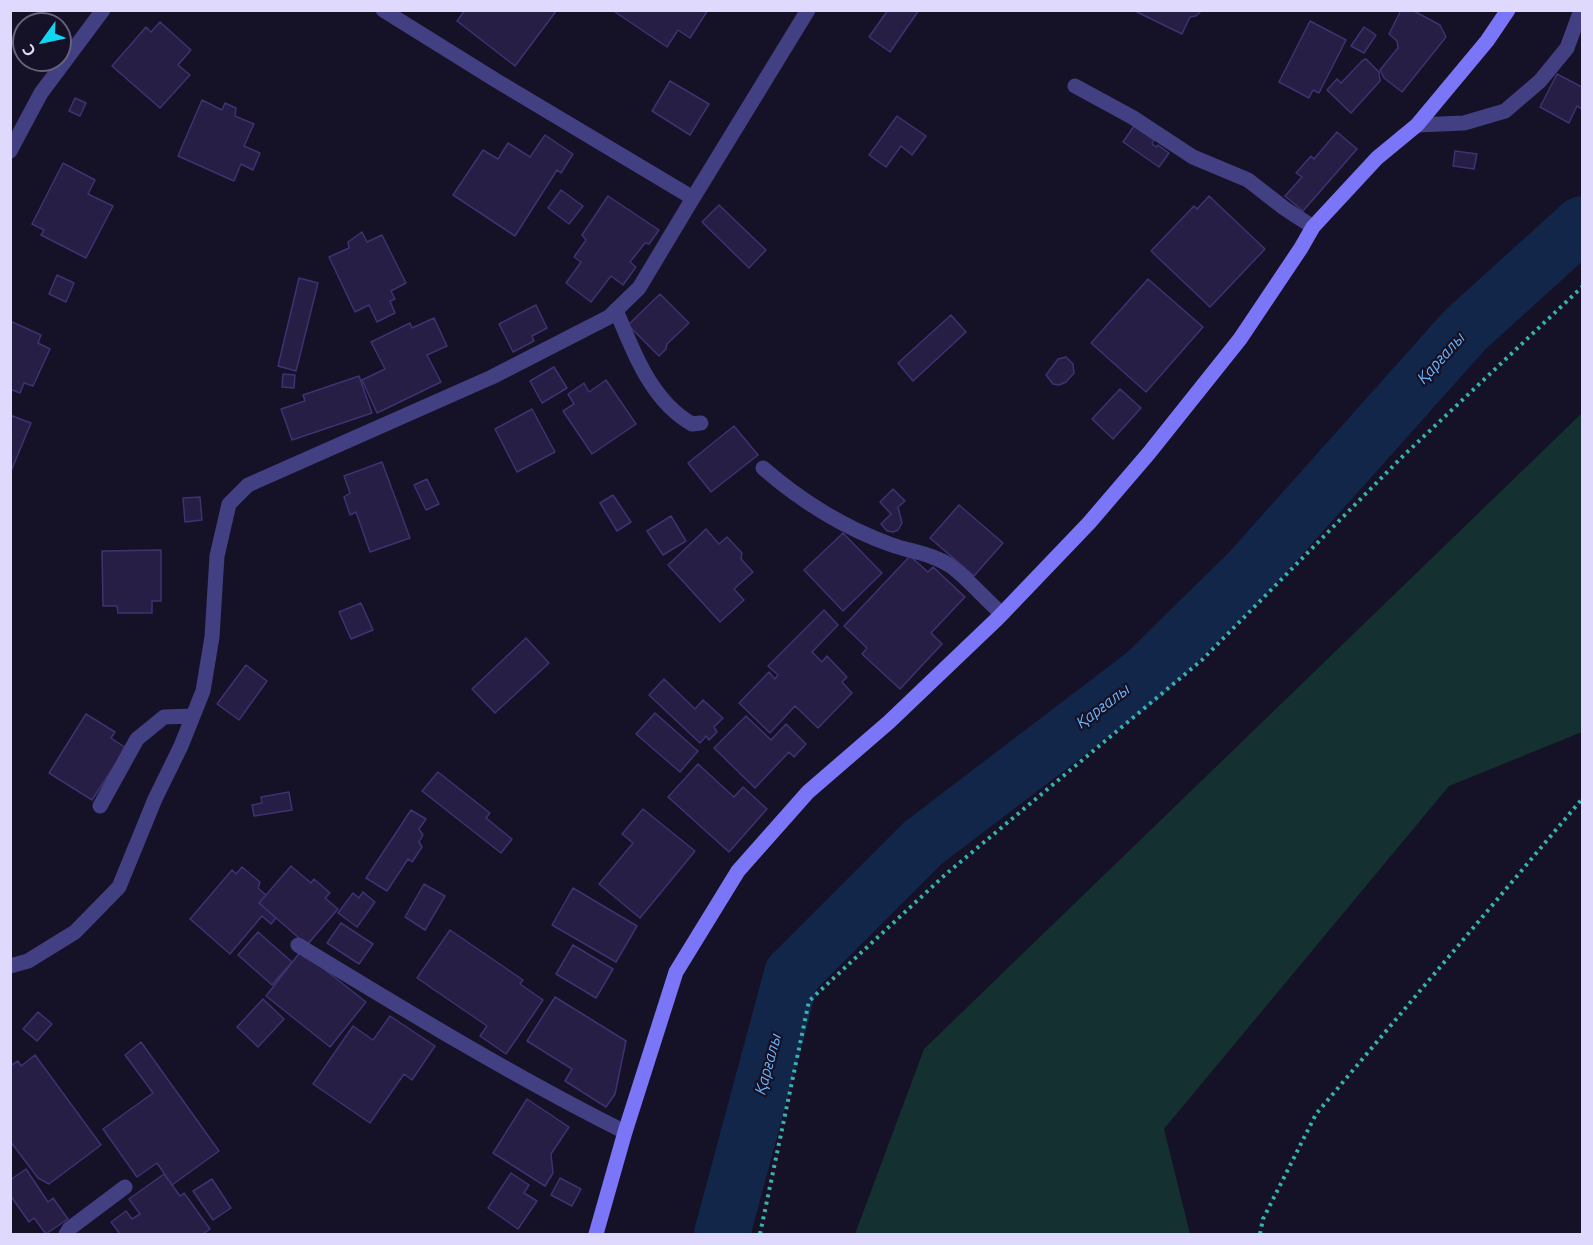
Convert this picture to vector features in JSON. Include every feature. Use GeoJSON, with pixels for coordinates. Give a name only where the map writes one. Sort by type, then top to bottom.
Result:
{"type":"FeatureCollection","features":[{"type":"Feature","properties":{"kind":"street"},"geometry":{"type":"LineString","coordinates":[[10,151],[41,93],[103,10]]}},
{"type":"Feature","properties":{"kind":"street"},"geometry":{"type":"LineString","coordinates":[[383,10],[693,198]]}},
{"type":"Feature","properties":{"kind":"street"},"geometry":{"type":"LineString","coordinates":[[10,966],[28,961],[75,932],[119,887],[203,691],[212,637],[217,556],[229,504],[248,485],[492,378],[609,317],[639,288],[808,10]]}},
{"type":"Feature","properties":{"kind":"street"},"geometry":{"type":"LineString","coordinates":[[596,1234],[625,1132],[676,972],[738,871],[808,792],[890,722],[1002,614],[1089,522],[1149,453],[1240,339],[1301,248],[1313,226],[1377,158],[1417,125],[1487,41],[1508,10]]}},
{"type":"Feature","properties":{"kind":"street"},"geometry":{"type":"LineString","coordinates":[[1417,125],[1464,123],[1505,111],[1540,81],[1567,48],[1581,10]]}},
{"type":"Feature","properties":{"kind":"street"},"geometry":{"type":"LineString","coordinates":[[1075,86],[1132,117],[1193,157],[1248,180],[1284,208],[1313,226]]}},
{"type":"Feature","properties":{"kind":"street"},"geometry":{"type":"LineString","coordinates":[[616,310],[646,375],[662,398],[677,416],[692,424],[701,423]]}},
{"type":"Feature","properties":{"kind":"street"},"geometry":{"type":"LineString","coordinates":[[763,468],[788,490],[826,515],[892,545],[922,553],[951,567],[1002,614]]}},
{"type":"Feature","properties":{"kind":"street"},"geometry":{"type":"LineString","coordinates":[[100,806],[137,739],[164,717],[194,716]]}},
{"type":"Feature","properties":{"kind":"street"},"geometry":{"type":"LineString","coordinates":[[298,945],[557,1098],[625,1132]]}},
{"type":"Feature","properties":{"kind":"street"},"geometry":{"type":"LineString","coordinates":[[66,1234],[69,1229],[125,1187]]}},
{"type":"Feature","properties":{"kind":"path"},"geometry":{"type":"LineString","coordinates":[[760,1234],[809,1001],[946,874],[1202,660],[1402,457],[1582,287]]}},
{"type":"Feature","properties":{"kind":"path"},"geometry":{"type":"LineString","coordinates":[[1260,1234],[1263,1220],[1316,1114],[1582,799]]}},
{"type":"Feature","properties":{"kind":"green space"},"geometry":{"type":"Polygon","coordinates":[[[1582,413],[1582,732],[1449,786],[1164,1129],[1190,1234],[855,1234],[924,1049],[1582,413]]]}},
{"type":"Feature","properties":{"kind":"building"},"geometry":{"type":"Polygon","coordinates":[[[465,10],[557,10],[515,66],[457,21],[465,10]]]}},
{"type":"Feature","properties":{"kind":"building"},"geometry":{"type":"Polygon","coordinates":[[[612,10],[708,10],[690,38],[678,30],[667,47],[612,10]]]}},
{"type":"Feature","properties":{"kind":"building"},"geometry":{"type":"Polygon","coordinates":[[[888,10],[919,10],[890,52],[869,37],[888,10]]]}},
{"type":"Feature","properties":{"kind":"building"},"geometry":{"type":"Polygon","coordinates":[[[1133,10],[1202,10],[1196,16],[1190,17],[1182,34],[1133,10]]]}},
{"type":"Feature","properties":{"kind":"building"},"geometry":{"type":"Polygon","coordinates":[[[1401,10],[1412,10],[1440,25],[1446,37],[1402,92],[1384,78],[1380,70],[1398,48],[1397,41],[1389,34],[1401,10]]]}},
{"type":"Feature","properties":{"kind":"building"},"geometry":{"type":"Polygon","coordinates":[[[1310,21],[1346,40],[1319,93],[1313,90],[1309,98],[1279,82],[1310,21]]]}},
{"type":"Feature","properties":{"kind":"building"},"geometry":{"type":"Polygon","coordinates":[[[160,22],[191,50],[178,65],[190,75],[160,108],[112,66],[146,27],[151,32],[160,22]]]}},
{"type":"Feature","properties":{"kind":"building"},"geometry":{"type":"Polygon","coordinates":[[[1364,27],[1376,35],[1364,53],[1351,46],[1364,27]]]}},
{"type":"Feature","properties":{"kind":"building"},"geometry":{"type":"Polygon","coordinates":[[[1366,59],[1379,72],[1380,81],[1351,113],[1327,90],[1337,79],[1341,83],[1366,59]]]}},
{"type":"Feature","properties":{"kind":"building"},"geometry":{"type":"Polygon","coordinates":[[[1557,74],[1582,87],[1582,109],[1577,106],[1569,123],[1540,107],[1557,74]]]}},
{"type":"Feature","properties":{"kind":"building"},"geometry":{"type":"Polygon","coordinates":[[[670,81],[709,104],[690,135],[652,111],[670,81]]]}},
{"type":"Feature","properties":{"kind":"building"},"geometry":{"type":"Polygon","coordinates":[[[75,98],[86,103],[80,116],[69,111],[75,98]]]}},
{"type":"Feature","properties":{"kind":"building"},"geometry":{"type":"Polygon","coordinates":[[[202,100],[222,110],[225,103],[236,108],[235,116],[254,124],[244,146],[260,153],[253,170],[241,164],[234,181],[178,156],[202,100]]]}},
{"type":"Feature","properties":{"kind":"building"},"geometry":{"type":"Polygon","coordinates":[[[897,116],[926,136],[912,155],[901,146],[886,167],[869,155],[897,116]]]}},
{"type":"Feature","properties":{"kind":"building"},"geometry":{"type":"Polygon","coordinates":[[[1134,126],[1154,140],[1152,144],[1156,147],[1158,145],[1169,153],[1159,167],[1123,142],[1134,126]]]}},
{"type":"Feature","properties":{"kind":"building"},"geometry":{"type":"Polygon","coordinates":[[[1337,132],[1357,149],[1303,211],[1285,196],[1302,177],[1296,173],[1311,156],[1314,159],[1337,132]]]}},
{"type":"Feature","properties":{"kind":"building"},"geometry":{"type":"Polygon","coordinates":[[[545,135],[573,154],[561,173],[557,170],[515,236],[453,195],[483,150],[498,159],[508,143],[530,157],[545,135]]]}},
{"type":"Feature","properties":{"kind":"building"},"geometry":{"type":"Polygon","coordinates":[[[1455,151],[1477,154],[1474,169],[1453,166],[1455,151]]]}},
{"type":"Feature","properties":{"kind":"building"},"geometry":{"type":"Polygon","coordinates":[[[63,163],[95,180],[88,194],[113,206],[86,258],[41,235],[44,230],[32,224],[63,163]]]}},
{"type":"Feature","properties":{"kind":"building"},"geometry":{"type":"Polygon","coordinates":[[[561,190],[583,206],[569,224],[548,208],[561,190]]]}},
{"type":"Feature","properties":{"kind":"building"},"geometry":{"type":"Polygon","coordinates":[[[608,196],[659,230],[649,244],[645,243],[630,262],[636,267],[623,285],[611,276],[591,302],[566,283],[581,262],[574,257],[586,240],[582,235],[608,196]]]}},
{"type":"Feature","properties":{"kind":"building"},"geometry":{"type":"Polygon","coordinates":[[[1209,196],[1265,249],[1210,307],[1151,251],[1194,206],[1197,209],[1209,196]]]}},
{"type":"Feature","properties":{"kind":"building"},"geometry":{"type":"Polygon","coordinates":[[[719,205],[766,250],[749,268],[702,222],[719,205]]]}},
{"type":"Feature","properties":{"kind":"building"},"geometry":{"type":"Polygon","coordinates":[[[362,232],[367,242],[382,235],[406,283],[391,291],[395,299],[390,301],[395,313],[377,322],[369,305],[355,312],[329,257],[349,248],[348,242],[362,232]]]}},
{"type":"Feature","properties":{"kind":"building"},"geometry":{"type":"Polygon","coordinates":[[[57,275],[74,283],[66,302],[49,294],[57,275]]]}},
{"type":"Feature","properties":{"kind":"building"},"geometry":{"type":"Polygon","coordinates":[[[299,278],[318,283],[296,371],[278,366],[299,278]]]}},
{"type":"Feature","properties":{"kind":"building"},"geometry":{"type":"Polygon","coordinates":[[[1148,279],[1203,327],[1146,392],[1091,343],[1148,279]]]}},
{"type":"Feature","properties":{"kind":"building"},"geometry":{"type":"Polygon","coordinates":[[[660,294],[689,323],[667,344],[666,349],[659,356],[628,325],[660,294]]]}},
{"type":"Feature","properties":{"kind":"building"},"geometry":{"type":"Polygon","coordinates":[[[536,305],[547,328],[532,336],[534,341],[513,352],[499,324],[536,305]]]}},
{"type":"Feature","properties":{"kind":"building"},"geometry":{"type":"Polygon","coordinates":[[[951,315],[966,332],[913,381],[898,363],[951,315]]]}},
{"type":"Feature","properties":{"kind":"building"},"geometry":{"type":"Polygon","coordinates":[[[434,318],[447,346],[427,355],[441,382],[377,413],[362,380],[385,369],[371,342],[410,323],[412,328],[434,318]]]}},
{"type":"Feature","properties":{"kind":"building"},"geometry":{"type":"Polygon","coordinates":[[[10,321],[41,335],[38,343],[50,349],[33,386],[24,383],[20,393],[10,389],[10,321]]]}},
{"type":"Feature","properties":{"kind":"building"},"geometry":{"type":"Polygon","coordinates":[[[1066,357],[1073,364],[1074,373],[1066,382],[1059,385],[1053,384],[1046,375],[1058,359],[1066,357]]]}},
{"type":"Feature","properties":{"kind":"building"},"geometry":{"type":"Polygon","coordinates":[[[554,367],[567,388],[542,403],[530,381],[554,367]]]}},
{"type":"Feature","properties":{"kind":"building"},"geometry":{"type":"Polygon","coordinates":[[[283,374],[295,375],[294,388],[282,387],[283,374]]]}},
{"type":"Feature","properties":{"kind":"building"},"geometry":{"type":"Polygon","coordinates":[[[359,376],[372,413],[292,440],[281,409],[305,401],[303,395],[359,376]]]}},
{"type":"Feature","properties":{"kind":"building"},"geometry":{"type":"Polygon","coordinates":[[[606,380],[636,424],[592,454],[563,411],[574,404],[568,394],[584,383],[589,392],[606,380]]]}},
{"type":"Feature","properties":{"kind":"building"},"geometry":{"type":"Polygon","coordinates":[[[1120,389],[1141,408],[1113,439],[1092,419],[1120,389]]]}},
{"type":"Feature","properties":{"kind":"building"},"geometry":{"type":"Polygon","coordinates":[[[532,409],[555,452],[517,472],[495,429],[532,409]]]}},
{"type":"Feature","properties":{"kind":"building"},"geometry":{"type":"Polygon","coordinates":[[[10,415],[31,423],[11,471],[10,471],[10,415]]]}},
{"type":"Feature","properties":{"kind":"building"},"geometry":{"type":"Polygon","coordinates":[[[734,426],[758,455],[711,492],[688,463],[734,426]]]}},
{"type":"Feature","properties":{"kind":"building"},"geometry":{"type":"Polygon","coordinates":[[[382,462],[410,538],[370,552],[356,512],[350,515],[344,497],[350,493],[344,476],[382,462]]]}},
{"type":"Feature","properties":{"kind":"building"},"geometry":{"type":"Polygon","coordinates":[[[427,479],[439,504],[426,510],[414,485],[427,479]]]}},
{"type":"Feature","properties":{"kind":"building"},"geometry":{"type":"Polygon","coordinates":[[[893,489],[905,501],[898,507],[902,523],[898,530],[893,532],[887,531],[881,524],[891,514],[880,502],[893,489]]]}},
{"type":"Feature","properties":{"kind":"building"},"geometry":{"type":"Polygon","coordinates":[[[613,495],[631,522],[617,531],[600,503],[613,495]]]}},
{"type":"Feature","properties":{"kind":"building"},"geometry":{"type":"Polygon","coordinates":[[[200,497],[202,520],[185,522],[183,498],[200,497]]]}},
{"type":"Feature","properties":{"kind":"building"},"geometry":{"type":"Polygon","coordinates":[[[959,505],[1003,543],[974,576],[930,538],[959,505]]]}},
{"type":"Feature","properties":{"kind":"building"},"geometry":{"type":"Polygon","coordinates":[[[671,516],[686,541],[663,555],[647,531],[671,516]]]}},
{"type":"Feature","properties":{"kind":"building"},"geometry":{"type":"Polygon","coordinates":[[[706,529],[719,544],[727,537],[742,553],[741,559],[753,572],[734,589],[744,600],[720,622],[668,565],[706,529]]]}},
{"type":"Feature","properties":{"kind":"building"},"geometry":{"type":"Polygon","coordinates":[[[843,533],[882,573],[843,611],[804,570],[843,533]]]}},
{"type":"Feature","properties":{"kind":"building"},"geometry":{"type":"Polygon","coordinates":[[[161,550],[161,601],[152,601],[152,613],[118,613],[117,606],[103,606],[102,551],[161,550]]]}},
{"type":"Feature","properties":{"kind":"building"},"geometry":{"type":"Polygon","coordinates":[[[910,556],[928,572],[933,567],[965,597],[931,633],[942,644],[900,689],[862,654],[867,648],[844,626],[910,556]]]}},
{"type":"Feature","properties":{"kind":"building"},"geometry":{"type":"Polygon","coordinates":[[[361,603],[373,630],[351,639],[339,612],[361,603]]]}},
{"type":"Feature","properties":{"kind":"building"},"geometry":{"type":"Polygon","coordinates":[[[824,610],[838,625],[812,652],[822,662],[827,656],[847,677],[842,682],[852,693],[818,728],[795,706],[770,733],[739,703],[769,672],[775,679],[778,675],[768,666],[824,610]]]}},
{"type":"Feature","properties":{"kind":"building"},"geometry":{"type":"Polygon","coordinates":[[[526,638],[549,663],[495,713],[472,689],[526,638]]]}},
{"type":"Feature","properties":{"kind":"building"},"geometry":{"type":"Polygon","coordinates":[[[246,665],[267,681],[239,720],[217,704],[246,665]]]}},
{"type":"Feature","properties":{"kind":"building"},"geometry":{"type":"Polygon","coordinates":[[[664,679],[695,709],[703,700],[723,718],[714,727],[717,732],[709,740],[706,736],[700,743],[649,695],[664,679]]]}},
{"type":"Feature","properties":{"kind":"building"},"geometry":{"type":"Polygon","coordinates":[[[655,713],[698,751],[680,772],[636,734],[655,713]]]}},
{"type":"Feature","properties":{"kind":"building"},"geometry":{"type":"Polygon","coordinates":[[[86,714],[115,732],[111,738],[126,748],[92,800],[49,773],[86,714]]]}},
{"type":"Feature","properties":{"kind":"building"},"geometry":{"type":"Polygon","coordinates":[[[746,716],[771,740],[786,724],[806,744],[794,757],[789,752],[755,788],[714,748],[746,716]]]}},
{"type":"Feature","properties":{"kind":"building"},"geometry":{"type":"Polygon","coordinates":[[[698,764],[734,797],[743,787],[767,809],[729,852],[668,797],[698,764]]]}},
{"type":"Feature","properties":{"kind":"building"},"geometry":{"type":"Polygon","coordinates":[[[438,772],[490,813],[486,818],[512,839],[501,853],[422,791],[438,772]]]}},
{"type":"Feature","properties":{"kind":"building"},"geometry":{"type":"Polygon","coordinates":[[[289,792],[292,810],[254,816],[252,805],[262,803],[261,797],[289,792]]]}},
{"type":"Feature","properties":{"kind":"building"},"geometry":{"type":"Polygon","coordinates":[[[643,809],[695,851],[640,918],[599,884],[633,843],[622,834],[643,809]]]}},
{"type":"Feature","properties":{"kind":"building"},"geometry":{"type":"Polygon","coordinates":[[[411,810],[426,819],[419,829],[423,835],[419,842],[422,847],[412,862],[408,859],[387,891],[366,878],[411,810]]]}},
{"type":"Feature","properties":{"kind":"building"},"geometry":{"type":"Polygon","coordinates":[[[291,866],[311,883],[314,879],[330,893],[325,898],[338,909],[307,945],[259,903],[291,866]]]}},
{"type":"Feature","properties":{"kind":"building"},"geometry":{"type":"Polygon","coordinates":[[[242,867],[260,882],[258,888],[266,895],[259,903],[276,918],[271,924],[262,916],[230,954],[190,919],[232,870],[236,874],[242,867]]]}},
{"type":"Feature","properties":{"kind":"building"},"geometry":{"type":"Polygon","coordinates":[[[424,884],[445,896],[425,930],[405,917],[424,884]]]}},
{"type":"Feature","properties":{"kind":"building"},"geometry":{"type":"Polygon","coordinates":[[[573,888],[637,926],[616,962],[552,925],[573,888]]]}},
{"type":"Feature","properties":{"kind":"building"},"geometry":{"type":"Polygon","coordinates":[[[363,892],[375,902],[357,927],[338,913],[353,893],[359,898],[363,892]]]}},
{"type":"Feature","properties":{"kind":"building"},"geometry":{"type":"Polygon","coordinates":[[[341,923],[373,944],[359,964],[327,943],[341,923]]]}},
{"type":"Feature","properties":{"kind":"building"},"geometry":{"type":"Polygon","coordinates":[[[450,930],[523,980],[520,984],[543,1000],[506,1054],[480,1036],[487,1026],[417,978],[450,930]]]}},
{"type":"Feature","properties":{"kind":"building"},"geometry":{"type":"Polygon","coordinates":[[[258,932],[292,962],[272,985],[238,955],[258,932]]]}},
{"type":"Feature","properties":{"kind":"building"},"geometry":{"type":"Polygon","coordinates":[[[573,945],[613,969],[596,998],[556,974],[573,945]]]}},
{"type":"Feature","properties":{"kind":"building"},"geometry":{"type":"Polygon","coordinates":[[[301,951],[366,1002],[330,1047],[266,996],[301,951]]]}},
{"type":"Feature","properties":{"kind":"building"},"geometry":{"type":"Polygon","coordinates":[[[555,997],[626,1041],[615,1094],[606,1107],[565,1081],[572,1069],[527,1041],[555,997]]]}},
{"type":"Feature","properties":{"kind":"building"},"geometry":{"type":"Polygon","coordinates":[[[263,999],[284,1019],[258,1047],[237,1027],[263,999]]]}},
{"type":"Feature","properties":{"kind":"building"},"geometry":{"type":"Polygon","coordinates":[[[38,1012],[52,1024],[37,1041],[23,1029],[38,1012]]]}},
{"type":"Feature","properties":{"kind":"building"},"geometry":{"type":"Polygon","coordinates":[[[390,1016],[435,1046],[412,1080],[404,1074],[370,1123],[313,1084],[353,1026],[373,1040],[390,1016]]]}},
{"type":"Feature","properties":{"kind":"building"},"geometry":{"type":"Polygon","coordinates":[[[141,1042],[219,1151],[172,1185],[157,1163],[137,1177],[103,1129],[153,1093],[125,1055],[141,1042]]]}},
{"type":"Feature","properties":{"kind":"building"},"geometry":{"type":"Polygon","coordinates":[[[35,1055],[101,1145],[49,1184],[38,1178],[10,1141],[10,1066],[18,1061],[21,1066],[35,1055]]]}},
{"type":"Feature","properties":{"kind":"building"},"geometry":{"type":"Polygon","coordinates":[[[527,1099],[569,1127],[551,1154],[553,1173],[545,1186],[493,1153],[527,1099]]]}},
{"type":"Feature","properties":{"kind":"building"},"geometry":{"type":"Polygon","coordinates":[[[26,1169],[48,1202],[53,1198],[68,1219],[46,1234],[34,1218],[29,1222],[10,1195],[10,1180],[26,1169]]]}},
{"type":"Feature","properties":{"kind":"building"},"geometry":{"type":"Polygon","coordinates":[[[511,1173],[529,1185],[524,1193],[537,1201],[518,1229],[488,1208],[511,1173]]]}},
{"type":"Feature","properties":{"kind":"building"},"geometry":{"type":"Polygon","coordinates":[[[164,1174],[180,1196],[184,1193],[210,1229],[203,1234],[120,1234],[111,1222],[126,1211],[132,1219],[140,1214],[129,1199],[164,1174]]]}},
{"type":"Feature","properties":{"kind":"building"},"geometry":{"type":"Polygon","coordinates":[[[560,1178],[581,1189],[572,1206],[551,1195],[560,1178]]]}},
{"type":"Feature","properties":{"kind":"building"},"geometry":{"type":"Polygon","coordinates":[[[212,1179],[231,1208],[213,1220],[193,1191],[212,1179]]]}},
{"type":"Feature","properties":{"kind":"waterway","name":"Қарғалы"},"geometry":{"type":"LineString","coordinates":[[722,1234],[792,974],[923,843],[1145,674],[1250,571],[1465,330],[1582,224]]}}]}
